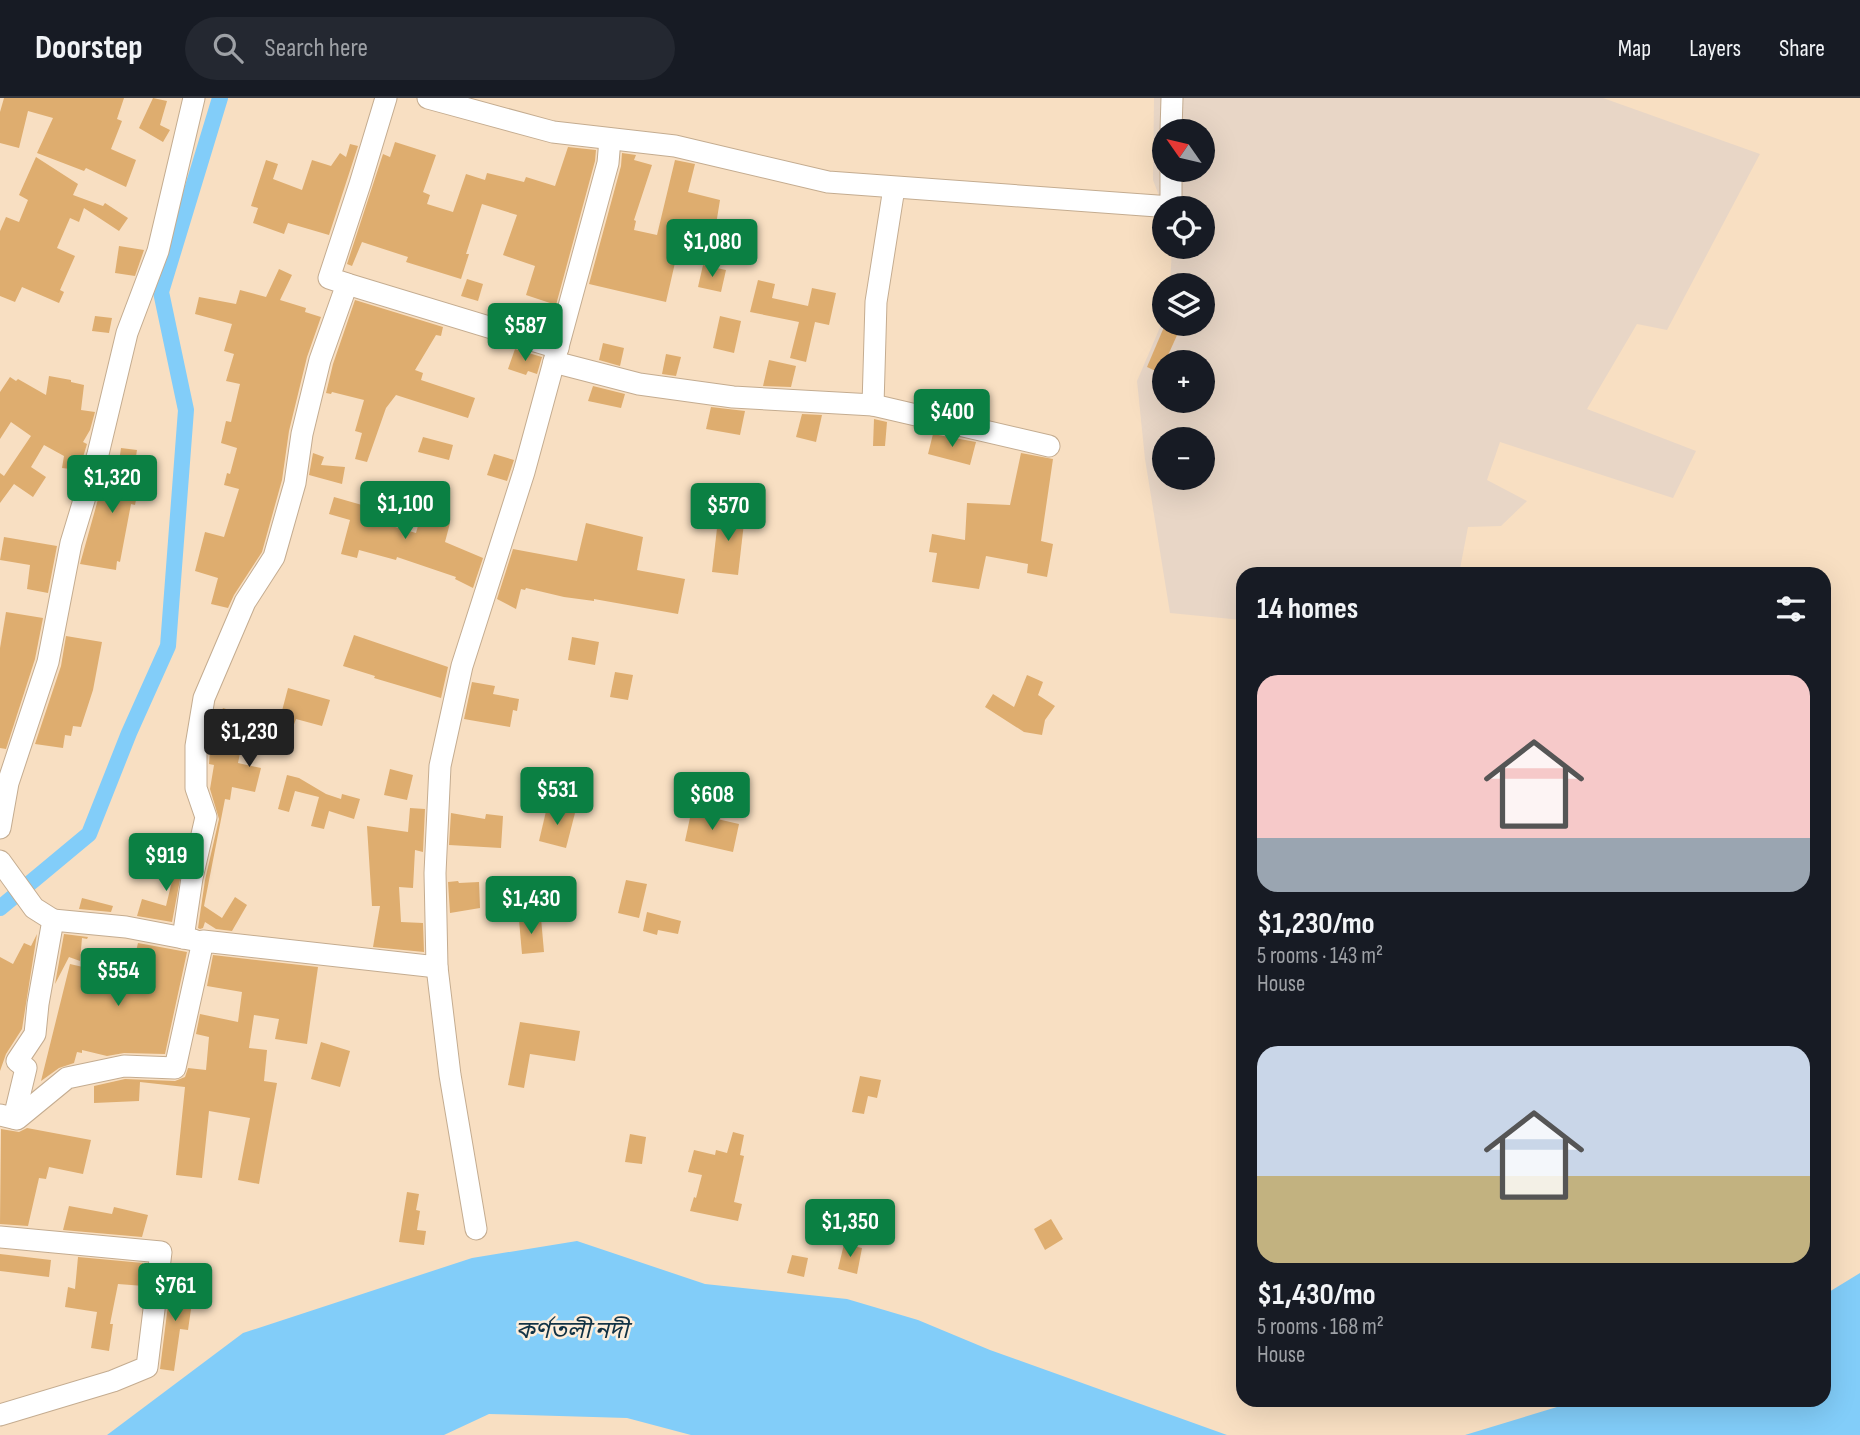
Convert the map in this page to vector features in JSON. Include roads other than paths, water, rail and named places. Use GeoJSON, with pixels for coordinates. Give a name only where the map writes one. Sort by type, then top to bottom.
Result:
{"type":"FeatureCollection","features":[{"type":"Feature","properties":{"kind":"street"},"geometry":{"type":"LineString","coordinates":[[0,827],[8,783],[48,662],[71,543],[97,454],[127,333],[158,251],[194,98]]}},
{"type":"Feature","properties":{"kind":"street"},"geometry":{"type":"LineString","coordinates":[[386,98],[329,278],[639,384],[719,395],[873,405],[1049,446]]}},
{"type":"Feature","properties":{"kind":"street"},"geometry":{"type":"LineString","coordinates":[[428,98],[553,132],[675,146],[828,182],[1171,207],[1171,182]]}},
{"type":"Feature","properties":{"kind":"street"},"geometry":{"type":"LineString","coordinates":[[1171,98],[1171,119]]}},
{"type":"Feature","properties":{"kind":"street"},"geometry":{"type":"LineString","coordinates":[[476,1229],[450,1075],[437,967],[435,873],[440,766],[462,666],[524,472],[608,163],[610,139]]}},
{"type":"Feature","properties":{"kind":"street"},"geometry":{"type":"LineString","coordinates":[[873,405],[876,302],[894,188]]}},
{"type":"Feature","properties":{"kind":"street"},"geometry":{"type":"LineString","coordinates":[[52,920],[35,1034],[17,1061],[26,1068],[7,1116],[17,1119],[67,1078],[124,1066],[175,1068],[193,939],[192,878],[206,817],[196,788],[196,746],[204,698],[245,602],[274,557],[295,483],[302,434],[320,360],[347,284]]}},
{"type":"Feature","properties":{"kind":"street"},"geometry":{"type":"LineString","coordinates":[[1,863],[34,908],[52,920],[437,967]]}},
{"type":"Feature","properties":{"kind":"street"},"geometry":{"type":"LineString","coordinates":[[0,1237],[161,1252],[147,1367],[113,1381],[0,1415]]}},
{"type":"Feature","properties":{"kind":"water","name":"কর্ণতলী নদী"},"geometry":{"type":"Polygon","coordinates":[[[577,1241],[705,1284],[847,1299],[918,1320],[990,1350],[1227,1435],[691,1435],[627,1418],[489,1414],[444,1435],[107,1435],[243,1333],[472,1258],[577,1241]]]}},
{"type":"Feature","properties":{"kind":"water"},"geometry":{"type":"Polygon","coordinates":[[[1860,1273],[1860,1435],[1465,1435],[1557,1407],[1831,1407],[1831,1291],[1860,1273]]]}},
{"type":"Feature","properties":{"kind":"waterway"},"geometry":{"type":"LineString","coordinates":[[0,908],[89,834],[129,733],[168,646],[186,410],[161,292],[220,98]]}}]}
